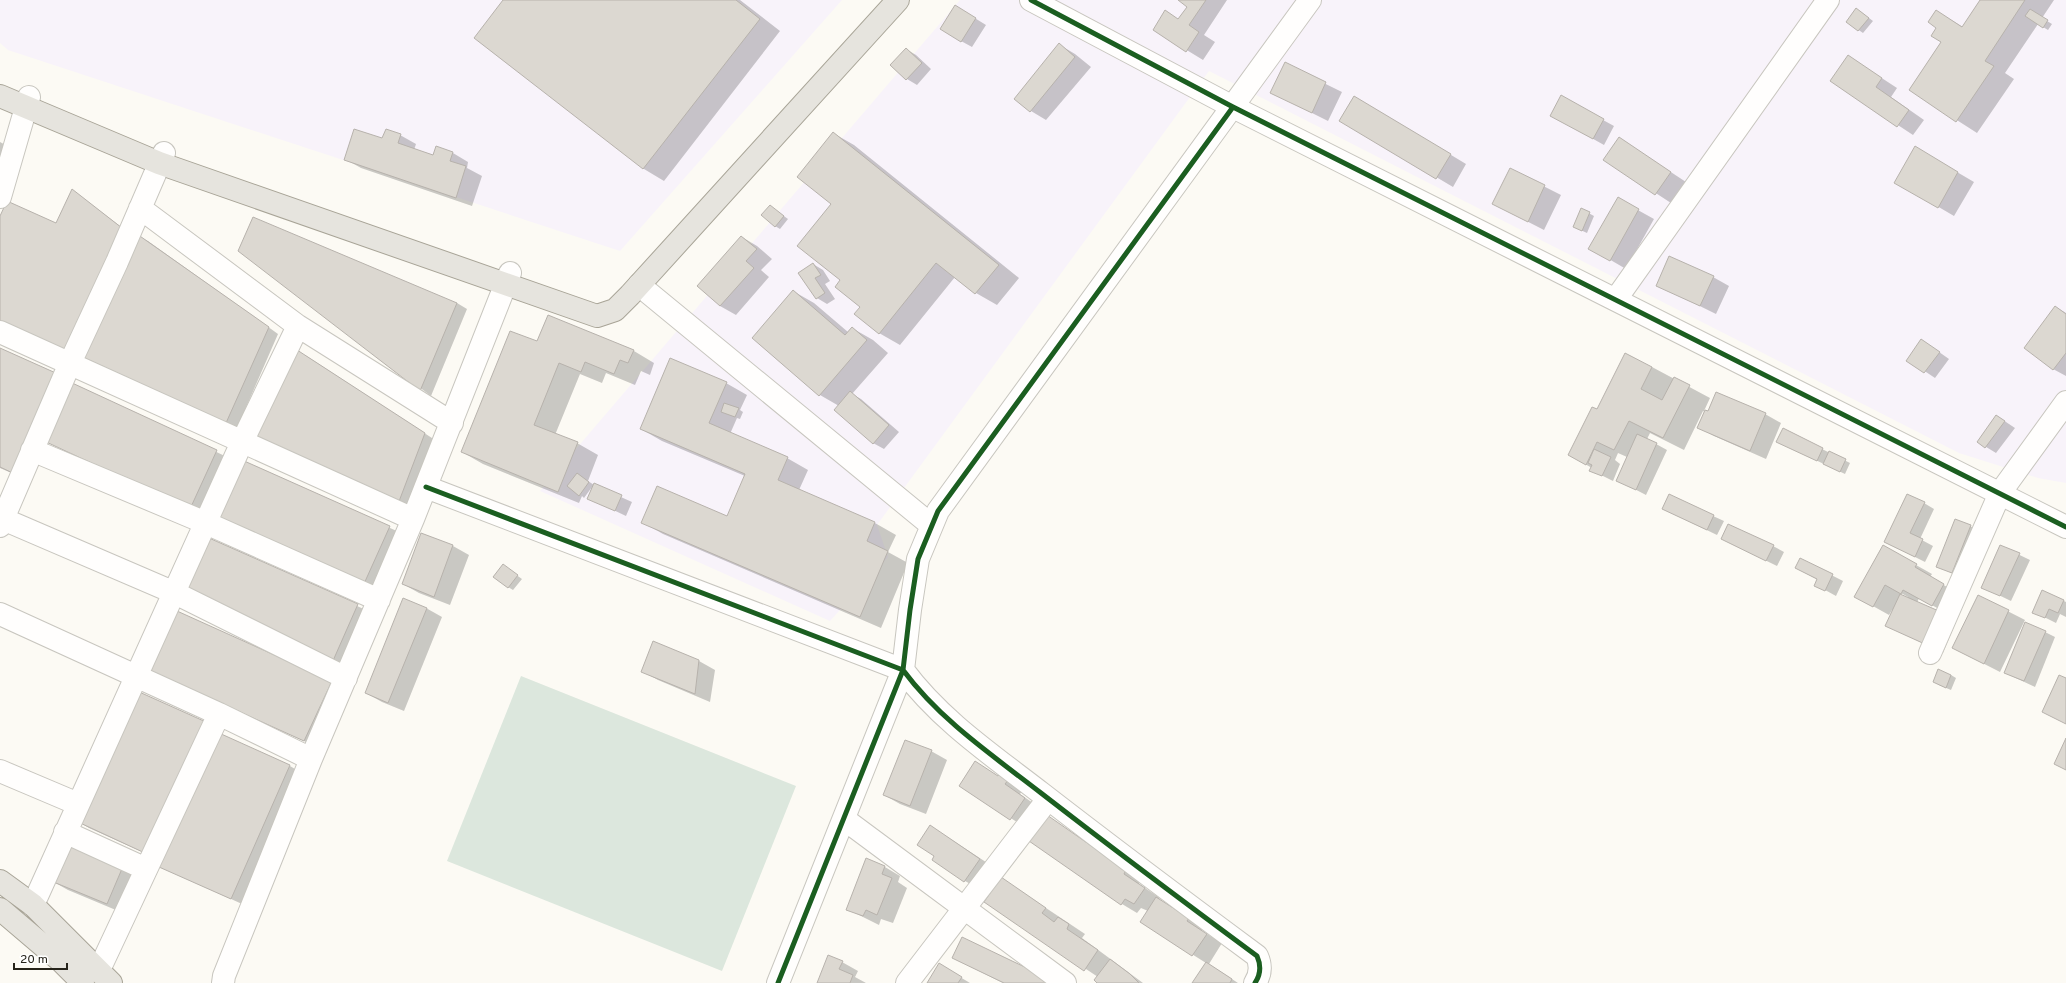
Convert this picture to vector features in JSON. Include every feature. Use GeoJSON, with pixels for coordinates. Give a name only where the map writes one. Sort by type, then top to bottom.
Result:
{"type":"FeatureCollection","features":[{"type":"Feature","properties":{"kind":"main road"},"geometry":{"type":"LineString","coordinates":[[0,96],[27,102],[161,158],[508,279],[597,316],[615,310],[635,290],[898,0]]}},
{"type":"Feature","properties":{"kind":"main road"},"geometry":{"type":"LineString","coordinates":[[0,82],[27,102]]}},
{"type":"Feature","properties":{"kind":"main road"},"geometry":{"type":"LineString","coordinates":[[0,881],[33,905],[98,979]]}},
{"type":"Feature","properties":{"kind":"main road"},"geometry":{"type":"LineString","coordinates":[[0,909],[60,960],[98,979]]}},
{"type":"Feature","properties":{"kind":"street"},"geometry":{"type":"LineString","coordinates":[[1031,0],[1233,107],[2066,527]]}},
{"type":"Feature","properties":{"kind":"street"},"geometry":{"type":"LineString","coordinates":[[778,983],[903,670],[918,559],[931,525],[944,500],[1310,0]]}},
{"type":"Feature","properties":{"kind":"street"},"geometry":{"type":"LineString","coordinates":[[1616,299],[1828,0]]}},
{"type":"Feature","properties":{"kind":"street"},"geometry":{"type":"LineString","coordinates":[[0,197],[27,102]]}},
{"type":"Feature","properties":{"kind":"street"},"geometry":{"type":"LineString","coordinates":[[161,158],[32,450],[8,483],[1,522],[175,593],[346,678]]}},
{"type":"Feature","properties":{"kind":"street"},"geometry":{"type":"LineString","coordinates":[[140,208],[298,326],[452,423]]}},
{"type":"Feature","properties":{"kind":"street"},"geometry":{"type":"LineString","coordinates":[[222,981],[311,759],[413,519],[508,279]]}},
{"type":"Feature","properties":{"kind":"street"},"geometry":{"type":"LineString","coordinates":[[635,290],[931,525]]}},
{"type":"Feature","properties":{"kind":"street"},"geometry":{"type":"LineString","coordinates":[[33,905],[242,442],[298,326]]}},
{"type":"Feature","properties":{"kind":"street"},"geometry":{"type":"LineString","coordinates":[[0,332],[413,519]]}},
{"type":"Feature","properties":{"kind":"street"},"geometry":{"type":"LineString","coordinates":[[1930,653],[1989,515],[2000,494],[2066,402]]}},
{"type":"Feature","properties":{"kind":"street"},"geometry":{"type":"LineString","coordinates":[[32,450],[206,523],[379,600]]}},
{"type":"Feature","properties":{"kind":"street"},"geometry":{"type":"LineString","coordinates":[[426,487],[903,670],[918,690],[966,735],[1256,956],[1260,963],[1260,972],[1255,983]]}},
{"type":"Feature","properties":{"kind":"street"},"geometry":{"type":"LineString","coordinates":[[0,614],[219,714],[311,759]]}},
{"type":"Feature","properties":{"kind":"street"},"geometry":{"type":"LineString","coordinates":[[98,979],[146,869],[219,714]]}},
{"type":"Feature","properties":{"kind":"street"},"geometry":{"type":"LineString","coordinates":[[0,771],[78,804]]}},
{"type":"Feature","properties":{"kind":"street"},"geometry":{"type":"LineString","coordinates":[[907,983],[1048,798]]}},
{"type":"Feature","properties":{"kind":"street"},"geometry":{"type":"LineString","coordinates":[[844,819],[1065,983]]}},
{"type":"Feature","properties":{"kind":"street"},"geometry":{"type":"LineString","coordinates":[[65,832],[146,869]]}},
{"type":"Feature","properties":{"kind":"shaded area"},"geometry":{"type":"Polygon","coordinates":[[[0,0],[842,0],[620,251],[8,50],[0,43],[0,0]]]}},
{"type":"Feature","properties":{"kind":"shaded area"},"geometry":{"type":"Polygon","coordinates":[[[960,0],[2066,0],[2066,483],[2038,478],[1959,453],[1209,71],[877,525],[888,557],[830,621],[540,491],[960,0]]]}},
{"type":"Feature","properties":{"kind":"shaded area"},"geometry":{"type":"Polygon","coordinates":[[[521,676],[796,786],[722,971],[447,861],[521,676]]]}},
{"type":"Feature","properties":{"kind":"building"},"geometry":{"type":"Polygon","coordinates":[[[503,0],[736,0],[760,19],[643,169],[474,38],[503,0]]]}},
{"type":"Feature","properties":{"kind":"building"},"geometry":{"type":"Polygon","coordinates":[[[1178,0],[1206,0],[1189,25],[1199,32],[1186,52],[1153,30],[1165,10],[1178,19],[1187,7],[1178,0]]]}},
{"type":"Feature","properties":{"kind":"building"},"geometry":{"type":"Polygon","coordinates":[[[1980,0],[2025,0],[1985,61],[1994,66],[1956,122],[1909,90],[1941,42],[1931,36],[1936,28],[1928,22],[1936,10],[1962,27],[1980,0]]]}},
{"type":"Feature","properties":{"kind":"building"},"geometry":{"type":"Polygon","coordinates":[[[955,5],[976,18],[961,42],[940,29],[955,5]]]}},
{"type":"Feature","properties":{"kind":"building"},"geometry":{"type":"Polygon","coordinates":[[[1856,8],[1869,18],[1858,31],[1846,22],[1856,8]]]}},
{"type":"Feature","properties":{"kind":"building"},"geometry":{"type":"Polygon","coordinates":[[[2030,9],[2048,20],[2043,28],[2025,16],[2030,9]]]}},
{"type":"Feature","properties":{"kind":"building"},"geometry":{"type":"Polygon","coordinates":[[[1059,43],[1075,57],[1030,112],[1014,99],[1059,43]]]}},
{"type":"Feature","properties":{"kind":"building"},"geometry":{"type":"Polygon","coordinates":[[[906,48],[922,63],[906,80],[890,65],[906,48]]]}},
{"type":"Feature","properties":{"kind":"building"},"geometry":{"type":"Polygon","coordinates":[[[1848,55],[1882,78],[1876,87],[1909,110],[1897,127],[1830,81],[1848,55]]]}},
{"type":"Feature","properties":{"kind":"building"},"geometry":{"type":"Polygon","coordinates":[[[1285,62],[1326,82],[1312,113],[1270,93],[1285,62]]]}},
{"type":"Feature","properties":{"kind":"building"},"geometry":{"type":"Polygon","coordinates":[[[1561,95],[1604,119],[1593,139],[1550,116],[1561,95]]]}},
{"type":"Feature","properties":{"kind":"building"},"geometry":{"type":"Polygon","coordinates":[[[1354,96],[1451,154],[1436,179],[1339,121],[1354,96]]]}},
{"type":"Feature","properties":{"kind":"building"},"geometry":{"type":"Polygon","coordinates":[[[354,129],[382,138],[386,129],[401,134],[398,143],[433,155],[436,146],[453,152],[450,161],[466,166],[456,198],[344,160],[354,129]]]}},
{"type":"Feature","properties":{"kind":"building"},"geometry":{"type":"Polygon","coordinates":[[[833,132],[999,265],[975,294],[936,263],[879,334],[854,314],[860,307],[835,287],[840,280],[797,246],[831,204],[797,177],[833,132]]]}},
{"type":"Feature","properties":{"kind":"building"},"geometry":{"type":"Polygon","coordinates":[[[1619,137],[1671,172],[1655,195],[1603,160],[1619,137]]]}},
{"type":"Feature","properties":{"kind":"building"},"geometry":{"type":"Polygon","coordinates":[[[1915,146],[1958,172],[1938,208],[1894,183],[1915,146]]]}},
{"type":"Feature","properties":{"kind":"building"},"geometry":{"type":"Polygon","coordinates":[[[1510,168],[1545,185],[1528,222],[1492,204],[1510,168]]]}},
{"type":"Feature","properties":{"kind":"building"},"geometry":{"type":"Polygon","coordinates":[[[72,189],[122,228],[67,351],[0,321],[0,216],[7,201],[56,223],[72,189]]]}},
{"type":"Feature","properties":{"kind":"building"},"geometry":{"type":"Polygon","coordinates":[[[1618,197],[1639,209],[1610,261],[1588,249],[1618,197]]]}},
{"type":"Feature","properties":{"kind":"building"},"geometry":{"type":"Polygon","coordinates":[[[770,205],[784,216],[775,227],[761,215],[770,205]]]}},
{"type":"Feature","properties":{"kind":"building"},"geometry":{"type":"Polygon","coordinates":[[[1581,208],[1590,212],[1582,231],[1573,227],[1581,208]]]}},
{"type":"Feature","properties":{"kind":"building"},"geometry":{"type":"Polygon","coordinates":[[[253,217],[457,303],[420,391],[238,251],[253,217]]]}},
{"type":"Feature","properties":{"kind":"building"},"geometry":{"type":"Polygon","coordinates":[[[137,234],[269,327],[226,423],[78,355],[137,234]]]}},
{"type":"Feature","properties":{"kind":"building"},"geometry":{"type":"Polygon","coordinates":[[[741,236],[757,249],[746,261],[754,268],[720,306],[697,286],[741,236]]]}},
{"type":"Feature","properties":{"kind":"building"},"geometry":{"type":"Polygon","coordinates":[[[1669,256],[1714,276],[1700,306],[1656,286],[1669,256]]]}},
{"type":"Feature","properties":{"kind":"building"},"geometry":{"type":"Polygon","coordinates":[[[813,263],[821,275],[815,278],[825,293],[816,299],[798,273],[813,263]]]}},
{"type":"Feature","properties":{"kind":"building"},"geometry":{"type":"Polygon","coordinates":[[[793,290],[845,335],[852,327],[867,340],[819,396],[752,338],[793,290]]]}},
{"type":"Feature","properties":{"kind":"building"},"geometry":{"type":"Polygon","coordinates":[[[2055,306],[2066,314],[2066,353],[2053,370],[2024,348],[2055,306]]]}},
{"type":"Feature","properties":{"kind":"building"},"geometry":{"type":"Polygon","coordinates":[[[548,315],[634,350],[628,363],[620,360],[614,374],[585,362],[581,372],[559,363],[534,425],[578,442],[558,492],[461,452],[510,331],[537,341],[548,315]]]}},
{"type":"Feature","properties":{"kind":"building"},"geometry":{"type":"Polygon","coordinates":[[[1921,339],[1940,352],[1924,373],[1906,361],[1921,339]]]}},
{"type":"Feature","properties":{"kind":"building"},"geometry":{"type":"Polygon","coordinates":[[[0,348],[58,374],[15,474],[0,467],[0,348]]]}},
{"type":"Feature","properties":{"kind":"building"},"geometry":{"type":"Polygon","coordinates":[[[294,348],[425,433],[398,504],[253,442],[294,348]]]}},
{"type":"Feature","properties":{"kind":"building"},"geometry":{"type":"Polygon","coordinates":[[[1625,353],[1652,367],[1641,389],[1662,400],[1674,377],[1690,385],[1663,438],[1629,421],[1614,450],[1597,442],[1586,465],[1568,455],[1592,407],[1597,409],[1625,353]]]}},
{"type":"Feature","properties":{"kind":"building"},"geometry":{"type":"Polygon","coordinates":[[[670,358],[727,382],[709,423],[788,457],[778,480],[875,522],[867,541],[888,551],[860,617],[641,523],[657,486],[727,516],[745,474],[640,429],[670,358]]]}},
{"type":"Feature","properties":{"kind":"building"},"geometry":{"type":"Polygon","coordinates":[[[70,382],[217,450],[190,509],[42,440],[70,382]]]}},
{"type":"Feature","properties":{"kind":"building"},"geometry":{"type":"Polygon","coordinates":[[[850,391],[889,425],[873,444],[834,410],[850,391]]]}},
{"type":"Feature","properties":{"kind":"building"},"geometry":{"type":"Polygon","coordinates":[[[1716,392],[1766,413],[1750,451],[1697,428],[1705,410],[1708,411],[1716,392]]]}},
{"type":"Feature","properties":{"kind":"building"},"geometry":{"type":"Polygon","coordinates":[[[724,403],[739,408],[735,417],[721,412],[724,403]]]}},
{"type":"Feature","properties":{"kind":"building"},"geometry":{"type":"Polygon","coordinates":[[[1996,415],[2005,421],[1985,448],[1977,442],[1996,415]]]}},
{"type":"Feature","properties":{"kind":"building"},"geometry":{"type":"Polygon","coordinates":[[[1783,428],[1823,448],[1817,461],[1776,442],[1783,428]]]}},
{"type":"Feature","properties":{"kind":"building"},"geometry":{"type":"Polygon","coordinates":[[[1637,434],[1657,443],[1636,490],[1616,481],[1637,434]]]}},
{"type":"Feature","properties":{"kind":"building"},"geometry":{"type":"Polygon","coordinates":[[[1594,449],[1611,457],[1602,476],[1589,471],[1592,465],[1588,463],[1594,449]]]}},
{"type":"Feature","properties":{"kind":"building"},"geometry":{"type":"Polygon","coordinates":[[[1829,451],[1846,459],[1840,472],[1823,464],[1829,451]]]}},
{"type":"Feature","properties":{"kind":"building"},"geometry":{"type":"Polygon","coordinates":[[[242,460],[390,526],[363,586],[216,520],[242,460]]]}},
{"type":"Feature","properties":{"kind":"building"},"geometry":{"type":"Polygon","coordinates":[[[577,473],[589,482],[579,496],[567,486],[577,473]]]}},
{"type":"Feature","properties":{"kind":"building"},"geometry":{"type":"Polygon","coordinates":[[[594,483],[622,495],[615,511],[587,499],[594,483]]]}},
{"type":"Feature","properties":{"kind":"building"},"geometry":{"type":"Polygon","coordinates":[[[1669,494],[1714,515],[1707,530],[1662,509],[1669,494]]]}},
{"type":"Feature","properties":{"kind":"building"},"geometry":{"type":"Polygon","coordinates":[[[1907,494],[1925,502],[1910,533],[1923,539],[1915,557],[1884,542],[1907,494]]]}},
{"type":"Feature","properties":{"kind":"building"},"geometry":{"type":"Polygon","coordinates":[[[1955,519],[1971,525],[1952,573],[1936,567],[1955,519]]]}},
{"type":"Feature","properties":{"kind":"building"},"geometry":{"type":"Polygon","coordinates":[[[1728,524],[1774,545],[1766,561],[1721,539],[1728,524]]]}},
{"type":"Feature","properties":{"kind":"building"},"geometry":{"type":"Polygon","coordinates":[[[421,533],[453,545],[434,597],[402,584],[421,533]]]}},
{"type":"Feature","properties":{"kind":"building"},"geometry":{"type":"Polygon","coordinates":[[[209,538],[358,604],[332,663],[183,596],[209,538]]]}},
{"type":"Feature","properties":{"kind":"building"},"geometry":{"type":"Polygon","coordinates":[[[1883,545],[1917,564],[1915,567],[1944,584],[1932,606],[1903,590],[1901,594],[1885,585],[1873,607],[1854,597],[1883,545]]]}},
{"type":"Feature","properties":{"kind":"building"},"geometry":{"type":"Polygon","coordinates":[[[2000,545],[2020,553],[2000,596],[1981,588],[2000,545]]]}},
{"type":"Feature","properties":{"kind":"building"},"geometry":{"type":"Polygon","coordinates":[[[1800,558],[1833,574],[1825,591],[1814,586],[1817,579],[1795,568],[1800,558]]]}},
{"type":"Feature","properties":{"kind":"building"},"geometry":{"type":"Polygon","coordinates":[[[503,564],[518,575],[508,588],[493,577],[503,564]]]}},
{"type":"Feature","properties":{"kind":"building"},"geometry":{"type":"Polygon","coordinates":[[[2042,590],[2064,600],[2058,613],[2049,609],[2045,618],[2032,613],[2042,590]]]}},
{"type":"Feature","properties":{"kind":"building"},"geometry":{"type":"Polygon","coordinates":[[[1900,594],[1941,612],[1927,645],[1885,626],[1900,594]]]}},
{"type":"Feature","properties":{"kind":"building"},"geometry":{"type":"Polygon","coordinates":[[[1978,595],[2009,610],[1984,664],[1952,648],[1978,595]]]}},
{"type":"Feature","properties":{"kind":"building"},"geometry":{"type":"Polygon","coordinates":[[[403,598],[427,608],[388,703],[365,693],[403,598]]]}},
{"type":"Feature","properties":{"kind":"building"},"geometry":{"type":"Polygon","coordinates":[[[177,611],[332,681],[304,741],[149,671],[177,611]]]}},
{"type":"Feature","properties":{"kind":"building"},"geometry":{"type":"Polygon","coordinates":[[[2025,622],[2046,631],[2024,681],[2004,673],[2025,622]]]}},
{"type":"Feature","properties":{"kind":"building"},"geometry":{"type":"Polygon","coordinates":[[[653,641],[699,660],[695,694],[641,672],[653,641]]]}},
{"type":"Feature","properties":{"kind":"building"},"geometry":{"type":"Polygon","coordinates":[[[1938,669],[1951,675],[1946,688],[1933,682],[1938,669]]]}},
{"type":"Feature","properties":{"kind":"building"},"geometry":{"type":"Polygon","coordinates":[[[2059,675],[2066,678],[2066,724],[2042,712],[2059,675]]]}},
{"type":"Feature","properties":{"kind":"building"},"geometry":{"type":"Polygon","coordinates":[[[137,691],[206,722],[147,854],[78,822],[137,691]]]}},
{"type":"Feature","properties":{"kind":"building"},"geometry":{"type":"Polygon","coordinates":[[[219,733],[290,765],[231,899],[159,867],[219,733]]]}},
{"type":"Feature","properties":{"kind":"building"},"geometry":{"type":"Polygon","coordinates":[[[2066,738],[2066,770],[2054,764],[2066,738]]]}},
{"type":"Feature","properties":{"kind":"building"},"geometry":{"type":"Polygon","coordinates":[[[905,740],[932,750],[910,806],[883,795],[905,740]]]}},
{"type":"Feature","properties":{"kind":"building"},"geometry":{"type":"Polygon","coordinates":[[[975,761],[998,776],[1001,773],[1009,779],[1005,784],[1025,798],[1010,820],[959,786],[975,761]]]}},
{"type":"Feature","properties":{"kind":"building"},"geometry":{"type":"Polygon","coordinates":[[[1047,815],[1126,870],[1124,874],[1145,888],[1134,904],[1125,899],[1121,905],[1029,841],[1047,815]]]}},
{"type":"Feature","properties":{"kind":"building"},"geometry":{"type":"Polygon","coordinates":[[[930,825],[980,859],[964,882],[932,860],[934,856],[917,845],[930,825]]]}},
{"type":"Feature","properties":{"kind":"building"},"geometry":{"type":"Polygon","coordinates":[[[68,841],[124,864],[107,904],[51,881],[68,841]]]}},
{"type":"Feature","properties":{"kind":"building"},"geometry":{"type":"Polygon","coordinates":[[[866,858],[885,866],[882,874],[892,878],[877,915],[866,910],[863,916],[846,910],[866,858]]]}},
{"type":"Feature","properties":{"kind":"building"},"geometry":{"type":"Polygon","coordinates":[[[1001,877],[1046,908],[1042,913],[1054,922],[1058,917],[1069,924],[1067,929],[1098,950],[1084,971],[984,902],[1001,877]]]}},
{"type":"Feature","properties":{"kind":"building"},"geometry":{"type":"Polygon","coordinates":[[[1156,897],[1189,918],[1187,921],[1207,934],[1192,956],[1140,922],[1156,897]]]}},
{"type":"Feature","properties":{"kind":"building"},"geometry":{"type":"Polygon","coordinates":[[[962,937],[1058,983],[1004,983],[952,958],[962,937]]]}},
{"type":"Feature","properties":{"kind":"building"},"geometry":{"type":"Polygon","coordinates":[[[828,955],[843,961],[839,969],[853,975],[850,983],[817,983],[828,955]]]}},
{"type":"Feature","properties":{"kind":"building"},"geometry":{"type":"Polygon","coordinates":[[[1110,959],[1139,983],[1097,983],[1094,980],[1110,959]]]}},
{"type":"Feature","properties":{"kind":"building"},"geometry":{"type":"Polygon","coordinates":[[[1206,962],[1232,979],[1230,983],[1192,983],[1206,962]]]}},
{"type":"Feature","properties":{"kind":"building"},"geometry":{"type":"Polygon","coordinates":[[[939,963],[962,977],[958,983],[927,983],[939,963]]]}},
{"type":"Feature","properties":{"kind":"cycle path"},"geometry":{"type":"LineString","coordinates":[[1031,0],[1233,107],[2066,527]]}},
{"type":"Feature","properties":{"kind":"cycle path"},"geometry":{"type":"LineString","coordinates":[[778,983],[903,670],[918,559],[938,511],[1233,107]]}},
{"type":"Feature","properties":{"kind":"cycle path"},"geometry":{"type":"LineString","coordinates":[[426,487],[903,670],[933,705],[968,736],[1121,855],[1257,956],[1260,970],[1255,983]]}}]}
